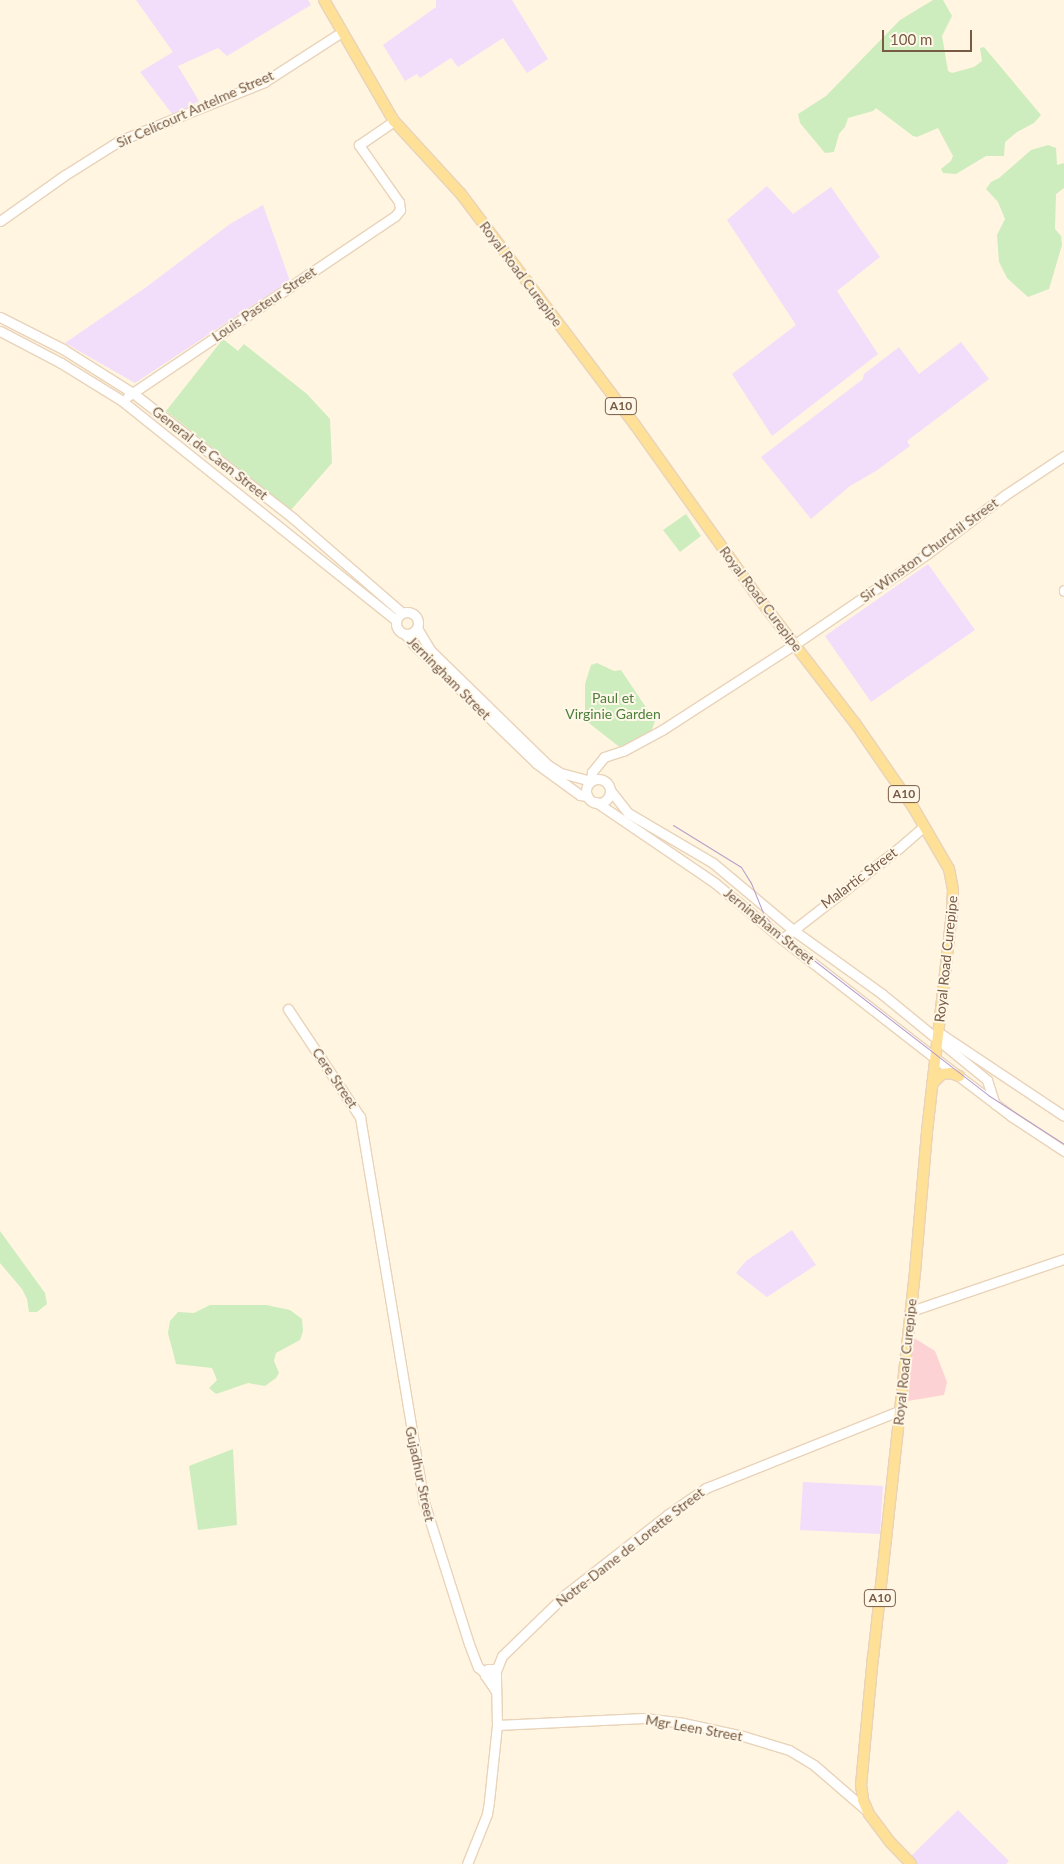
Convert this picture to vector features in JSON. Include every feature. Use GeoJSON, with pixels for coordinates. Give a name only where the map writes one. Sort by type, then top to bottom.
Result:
{"type":"FeatureCollection","features":[{"type":"Feature","properties":{"kind":"main road","name":"A10"},"geometry":{"type":"LineString","coordinates":[[324,0],[394,121]]}},
{"type":"Feature","properties":{"kind":"main road","name":"Royal Road Curepipe"},"geometry":{"type":"LineString","coordinates":[[394,121],[413,144],[442,171],[635,425],[754,592],[855,722],[924,826],[949,869],[953,890],[944,999],[932,1084],[862,1789]]}},
{"type":"Feature","properties":{"kind":"main road"},"geometry":{"type":"LineString","coordinates":[[932,1084],[942,1074],[951,1073],[959,1076]]}},
{"type":"Feature","properties":{"kind":"main road","name":"A10"},"geometry":{"type":"LineString","coordinates":[[862,1789],[868,1812],[890,1842],[911,1864]]}},
{"type":"Feature","properties":{"kind":"street","name":"Sir Celicourt Antelme Street"},"geometry":{"type":"LineString","coordinates":[[0,221],[65,175],[119,141],[264,82],[342,32]]}},
{"type":"Feature","properties":{"kind":"street","name":"Louis Pasteur Street"},"geometry":{"type":"LineString","coordinates":[[121,400],[395,216],[400,210],[399,202],[359,145],[394,121]]}},
{"type":"Feature","properties":{"kind":"street","name":"General de Caen Street"},"geometry":{"type":"LineString","coordinates":[[0,317],[63,348],[133,393],[294,519],[402,613]]}},
{"type":"Feature","properties":{"kind":"street","name":"General de Caen Street"},"geometry":{"type":"LineString","coordinates":[[0,331],[61,363],[121,400],[396,620]]}},
{"type":"Feature","properties":{"kind":"street","name":"Sir Winston Churchil Street"},"geometry":{"type":"LineString","coordinates":[[598,764],[604,757],[623,751],[673,724],[795,644],[927,554],[1005,495],[1064,456]]}},
{"type":"Feature","properties":{"kind":"street"},"geometry":{"type":"LineString","coordinates":[[410,612],[416,616],[417,628],[414,632],[405,634],[397,628],[396,620],[402,613],[410,612]]}},
{"type":"Feature","properties":{"kind":"street","name":"Jerningham Street"},"geometry":{"type":"LineString","coordinates":[[417,628],[430,650],[536,755],[560,774],[591,781]]}},
{"type":"Feature","properties":{"kind":"street","name":"Jerningham Street"},"geometry":{"type":"LineString","coordinates":[[405,634],[414,645],[536,763],[580,795],[587,796]]}},
{"type":"Feature","properties":{"kind":"street"},"geometry":{"type":"LineString","coordinates":[[598,764],[597,774],[610,790],[606,800],[596,802],[587,796],[586,788],[591,781],[592,772],[598,764]]}},
{"type":"Feature","properties":{"kind":"street"},"geometry":{"type":"LineString","coordinates":[[591,781],[602,780]]}},
{"type":"Feature","properties":{"kind":"street","name":"Jerningham Street"},"geometry":{"type":"LineString","coordinates":[[610,790],[628,813],[713,863],[793,930],[938,1036]]}},
{"type":"Feature","properties":{"kind":"street","name":"Jerningham Street"},"geometry":{"type":"LineString","coordinates":[[596,802],[715,882],[782,939],[935,1058],[995,1104],[1064,1151]]}},
{"type":"Feature","properties":{"kind":"street","name":"Malartic Street"},"geometry":{"type":"LineString","coordinates":[[782,939],[899,848],[924,826]]}},
{"type":"Feature","properties":{"kind":"street","name":"Cere Street"},"geometry":{"type":"LineString","coordinates":[[288,1009],[360,1117],[380,1243],[391,1295]]}},
{"type":"Feature","properties":{"kind":"street"},"geometry":{"type":"LineString","coordinates":[[938,1036],[987,1080],[995,1104]]}},
{"type":"Feature","properties":{"kind":"street"},"geometry":{"type":"LineString","coordinates":[[938,1036],[1064,1116]]}},
{"type":"Feature","properties":{"kind":"street"},"geometry":{"type":"LineString","coordinates":[[910,1311],[1064,1258]]}},
{"type":"Feature","properties":{"kind":"street","name":"Gujadhur Street"},"geometry":{"type":"LineString","coordinates":[[391,1295],[424,1502],[472,1652],[478,1667],[491,1675],[496,1691],[496,1725]]}},
{"type":"Feature","properties":{"kind":"street","name":"Notre-Dame de Lorette Street"},"geometry":{"type":"LineString","coordinates":[[491,1675],[502,1656],[566,1594],[667,1514],[706,1488],[900,1411]]}},
{"type":"Feature","properties":{"kind":"street","name":"Mgr Leen Street"},"geometry":{"type":"LineString","coordinates":[[496,1725],[625,1718],[683,1723],[743,1736],[789,1750],[814,1766],[868,1812]]}},
{"type":"Feature","properties":{"kind":"street"},"geometry":{"type":"LineString","coordinates":[[467,1864],[487,1814],[496,1725]]}},
{"type":"Feature","properties":{"kind":"street"},"geometry":{"type":"LineString","coordinates":[[848,1793],[856,1793],[862,1789]]}},
{"type":"Feature","properties":{"kind":"shaded area"},"geometry":{"type":"Polygon","coordinates":[[[136,0],[308,0],[311,5],[227,56],[218,48],[178,66],[199,101],[173,115],[140,72],[173,52],[136,0]]]}},
{"type":"Feature","properties":{"kind":"shaded area"},"geometry":{"type":"Polygon","coordinates":[[[436,0],[512,0],[548,59],[527,73],[503,38],[458,67],[451,58],[420,78],[417,74],[405,81],[383,45],[436,7],[436,0]]]}},
{"type":"Feature","properties":{"kind":"shaded area"},"geometry":{"type":"Polygon","coordinates":[[[767,186],[793,214],[831,187],[880,257],[837,291],[878,354],[772,436],[732,374],[796,325],[727,220],[767,186]]]}},
{"type":"Feature","properties":{"kind":"shaded area"},"geometry":{"type":"Polygon","coordinates":[[[263,205],[290,281],[135,383],[65,343],[145,288],[230,224],[263,205]]]}},
{"type":"Feature","properties":{"kind":"shaded area"},"geometry":{"type":"Polygon","coordinates":[[[961,342],[989,379],[907,441],[910,446],[876,471],[850,486],[811,519],[761,457],[863,379],[864,374],[899,347],[919,374],[961,342]]]}},
{"type":"Feature","properties":{"kind":"shaded area"},"geometry":{"type":"Polygon","coordinates":[[[928,564],[975,630],[871,702],[825,636],[928,564]]]}},
{"type":"Feature","properties":{"kind":"shaded area"},"geometry":{"type":"Polygon","coordinates":[[[792,1230],[816,1265],[767,1297],[736,1273],[746,1261],[792,1230]]]}},
{"type":"Feature","properties":{"kind":"shaded area"},"geometry":{"type":"Polygon","coordinates":[[[911,1336],[935,1351],[947,1382],[944,1395],[908,1401],[911,1336]]]}},
{"type":"Feature","properties":{"kind":"shaded area"},"geometry":{"type":"Polygon","coordinates":[[[803,1482],[883,1486],[880,1534],[800,1530],[803,1482]]]}},
{"type":"Feature","properties":{"kind":"shaded area"},"geometry":{"type":"Polygon","coordinates":[[[958,1810],[1009,1861],[1006,1864],[915,1864],[909,1858],[958,1810]]]}},
{"type":"Feature","properties":{"kind":"green space"},"geometry":{"type":"Polygon","coordinates":[[[933,0],[943,0],[952,16],[942,36],[948,71],[952,73],[974,67],[982,61],[980,48],[984,47],[1041,115],[1034,123],[1017,132],[1005,142],[1004,156],[986,156],[956,174],[943,173],[941,169],[951,161],[953,156],[938,128],[917,137],[913,136],[876,108],[873,111],[848,118],[845,127],[839,134],[834,152],[825,153],[800,123],[798,114],[826,96],[900,20],[933,0]]]}},
{"type":"Feature","properties":{"kind":"green space"},"geometry":{"type":"Polygon","coordinates":[[[1048,145],[1056,148],[1057,165],[1064,163],[1064,188],[1056,194],[1055,229],[1061,236],[1062,245],[1049,289],[1028,297],[1007,278],[999,262],[997,235],[1005,219],[998,202],[986,189],[991,182],[999,178],[1031,150],[1048,145]]]}},
{"type":"Feature","properties":{"kind":"green space"},"geometry":{"type":"Polygon","coordinates":[[[223,339],[238,351],[244,344],[307,394],[330,419],[332,463],[291,510],[166,411],[223,339]]]}},
{"type":"Feature","properties":{"kind":"green space"},"geometry":{"type":"Polygon","coordinates":[[[686,514],[701,536],[680,552],[663,530],[686,514]]]}},
{"type":"Feature","properties":{"kind":"green space","name":"Paul et Virginie Garden"},"geometry":{"type":"Polygon","coordinates":[[[597,663],[614,671],[621,670],[655,721],[651,732],[622,749],[585,720],[585,684],[591,665],[597,663]]]}},
{"type":"Feature","properties":{"kind":"green space"},"geometry":{"type":"Polygon","coordinates":[[[0,1231],[45,1293],[47,1304],[37,1312],[29,1312],[27,1299],[22,1289],[0,1263],[0,1231]]]}},
{"type":"Feature","properties":{"kind":"green space"},"geometry":{"type":"Polygon","coordinates":[[[210,1305],[266,1305],[290,1310],[302,1319],[303,1331],[300,1340],[276,1353],[274,1361],[279,1373],[276,1378],[265,1386],[248,1383],[216,1394],[209,1388],[217,1380],[212,1368],[176,1364],[168,1333],[170,1321],[178,1312],[194,1313],[210,1305]]]}},
{"type":"Feature","properties":{"kind":"green space"},"geometry":{"type":"Polygon","coordinates":[[[233,1449],[237,1525],[198,1530],[189,1466],[233,1449]]]}},
{"type":"Feature","properties":{"kind":"tram line"},"geometry":{"type":"LineString","coordinates":[[673,825],[741,867],[751,883],[764,915],[780,934],[988,1095],[1064,1144]]}}]}
